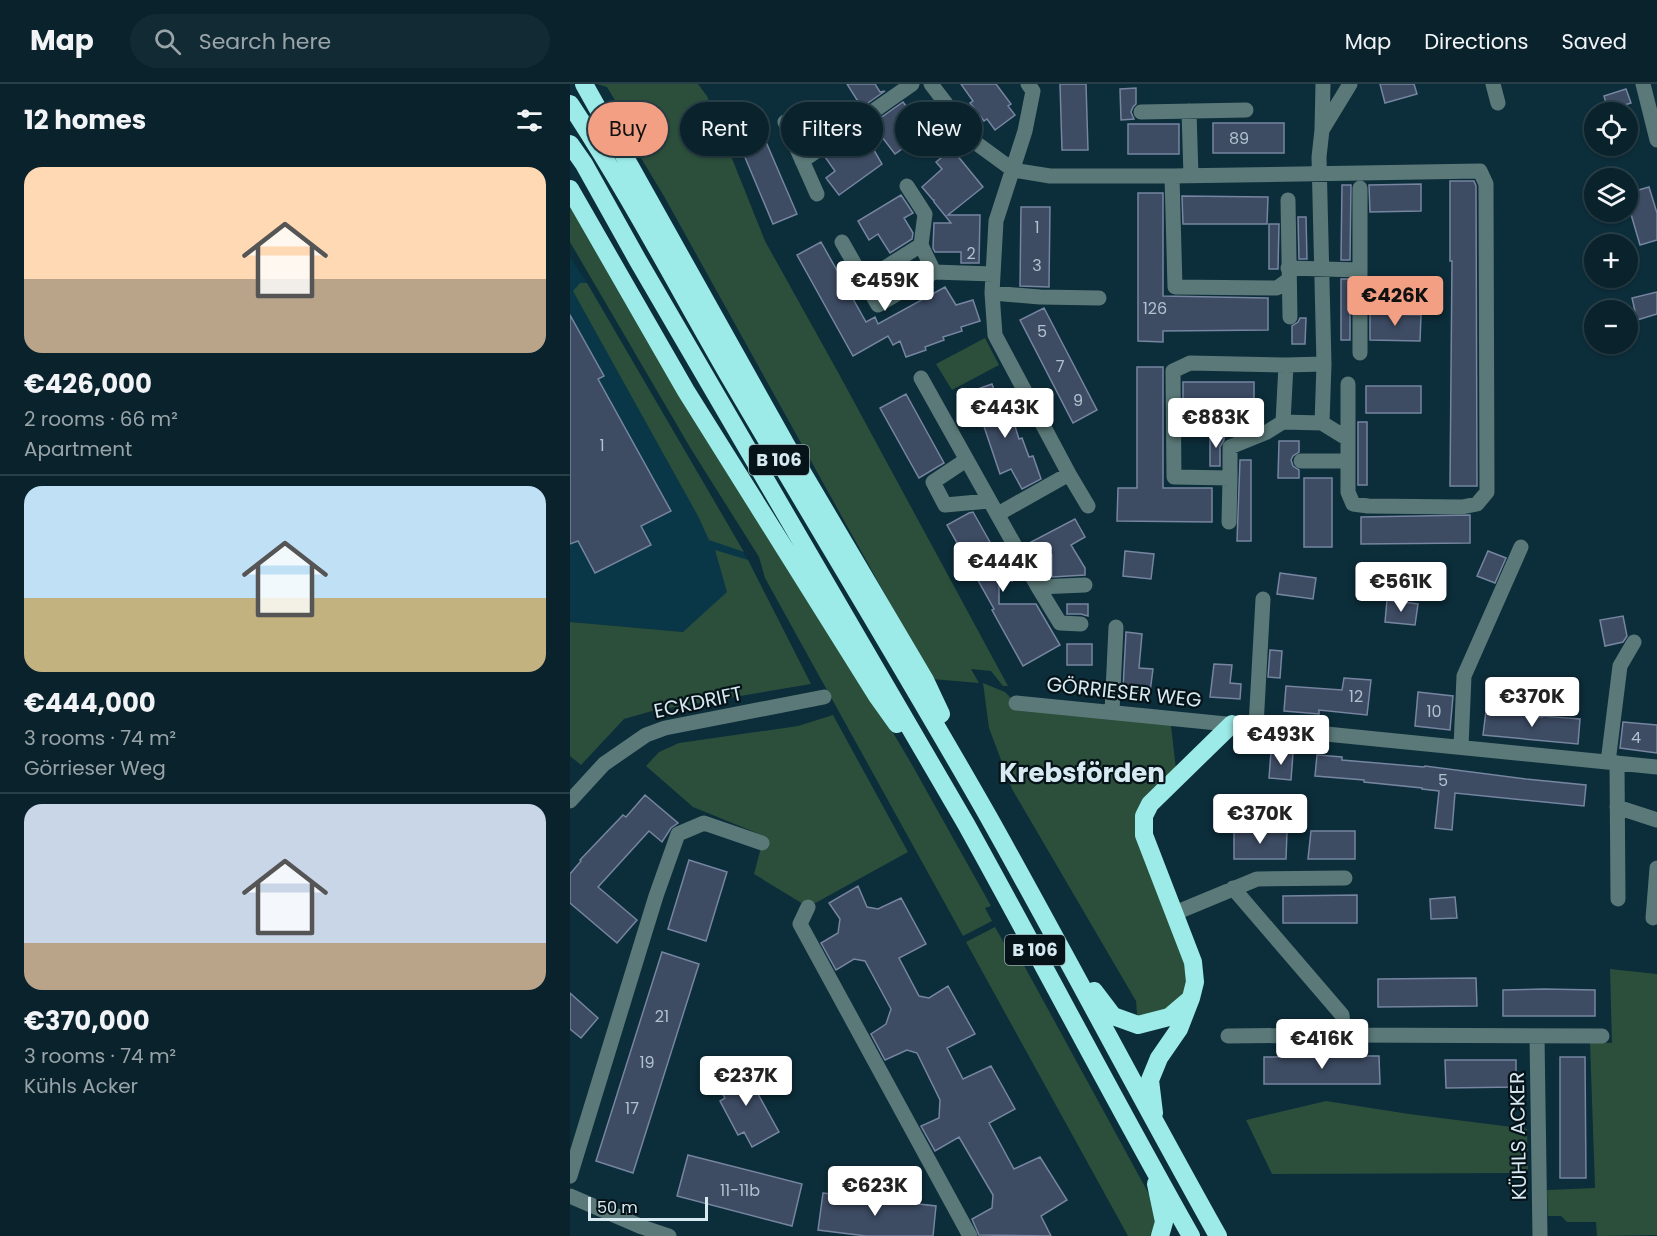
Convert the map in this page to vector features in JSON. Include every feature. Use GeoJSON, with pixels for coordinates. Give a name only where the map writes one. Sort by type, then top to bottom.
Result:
{"type":"FeatureCollection","features":[{"type":"Feature","properties":{"kind":"highway"},"geometry":{"type":"LineString","coordinates":[[584,84],[785,443],[925,680],[988,816]]}},
{"type":"Feature","properties":{"kind":"highway","name":"B 106"},"geometry":{"type":"LineString","coordinates":[[570,104],[607,160],[730,378],[894,652],[988,816],[1218,1236]]}},
{"type":"Feature","properties":{"kind":"highway","name":"B 106"},"geometry":{"type":"LineString","coordinates":[[570,144],[584,164],[966,824],[1191,1236]]}},
{"type":"Feature","properties":{"kind":"highway"},"geometry":{"type":"LineString","coordinates":[[570,189],[692,401],[877,696],[966,824]]}},
{"type":"Feature","properties":{"kind":"highway"},"geometry":{"type":"LineString","coordinates":[[1156,1126],[1150,1080],[1159,1058],[1179,1029],[1191,998],[1194,982],[1193,962],[1144,835],[1144,816],[1150,804],[1232,724]]}},
{"type":"Feature","properties":{"kind":"highway"},"geometry":{"type":"LineString","coordinates":[[1061,949],[1113,1016],[1138,1025],[1169,1017],[1191,998]]}},
{"type":"Feature","properties":{"kind":"highway"},"geometry":{"type":"LineString","coordinates":[[1153,1168],[1164,1222],[1160,1236]]}},
{"type":"Feature","properties":{"kind":"street"},"geometry":{"type":"LineString","coordinates":[[802,161],[912,84]]}},
{"type":"Feature","properties":{"kind":"street"},"geometry":{"type":"LineString","coordinates":[[931,84],[976,143],[1013,170],[1050,176],[1479,171],[1486,184],[1487,492],[1477,504],[1462,507],[1353,504],[1348,492],[1348,384]]}},
{"type":"Feature","properties":{"kind":"street"},"geometry":{"type":"LineString","coordinates":[[1322,423],[1324,364],[1319,157],[1323,84]]}},
{"type":"Feature","properties":{"kind":"street"},"geometry":{"type":"LineString","coordinates":[[1322,130],[1350,84]]}},
{"type":"Feature","properties":{"kind":"street"},"geometry":{"type":"LineString","coordinates":[[1493,84],[1498,103]]}},
{"type":"Feature","properties":{"kind":"street"},"geometry":{"type":"LineString","coordinates":[[1642,84],[1657,140]]}},
{"type":"Feature","properties":{"kind":"street"},"geometry":{"type":"LineString","coordinates":[[1033,86],[1025,131],[996,221],[992,293],[995,335],[1088,506]]}},
{"type":"Feature","properties":{"kind":"street"},"geometry":{"type":"LineString","coordinates":[[1141,112],[1246,110]]}},
{"type":"Feature","properties":{"kind":"street"},"geometry":{"type":"LineString","coordinates":[[1189,111],[1191,176]]}},
{"type":"Feature","properties":{"kind":"street"},"geometry":{"type":"LineString","coordinates":[[800,156],[817,194]]}},
{"type":"Feature","properties":{"kind":"street"},"geometry":{"type":"LineString","coordinates":[[1172,176],[1174,287],[1277,288],[1288,274],[1322,269],[1360,270]]}},
{"type":"Feature","properties":{"kind":"street"},"geometry":{"type":"LineString","coordinates":[[907,186],[925,214],[921,245],[934,272]]}},
{"type":"Feature","properties":{"kind":"street"},"geometry":{"type":"LineString","coordinates":[[1360,188],[1360,353]]}},
{"type":"Feature","properties":{"kind":"street"},"geometry":{"type":"LineString","coordinates":[[1288,200],[1290,317]]}},
{"type":"Feature","properties":{"kind":"street"},"geometry":{"type":"LineString","coordinates":[[842,242],[878,305],[934,272],[993,274]]}},
{"type":"Feature","properties":{"kind":"street"},"geometry":{"type":"LineString","coordinates":[[864,281],[921,245]]}},
{"type":"Feature","properties":{"kind":"street"},"geometry":{"type":"LineString","coordinates":[[992,293],[1099,298]]}},
{"type":"Feature","properties":{"kind":"street"},"geometry":{"type":"LineString","coordinates":[[1230,478],[1174,477],[1173,371],[1190,363],[1324,364]]}},
{"type":"Feature","properties":{"kind":"street"},"geometry":{"type":"LineString","coordinates":[[1283,422],[1286,365]]}},
{"type":"Feature","properties":{"kind":"street"},"geometry":{"type":"LineString","coordinates":[[921,378],[1060,623],[1081,624]]}},
{"type":"Feature","properties":{"kind":"street"},"geometry":{"type":"LineString","coordinates":[[1229,522],[1230,447],[1267,432],[1283,422],[1322,423],[1348,439]]}},
{"type":"Feature","properties":{"kind":"street"},"geometry":{"type":"LineString","coordinates":[[966,460],[933,482],[945,505],[993,507],[1069,474]]}},
{"type":"Feature","properties":{"kind":"street"},"geometry":{"type":"LineString","coordinates":[[1301,461],[1348,461]]}},
{"type":"Feature","properties":{"kind":"street"},"geometry":{"type":"LineString","coordinates":[[1461,747],[1464,676],[1521,547]]}},
{"type":"Feature","properties":{"kind":"street"},"geometry":{"type":"LineString","coordinates":[[1038,587],[1084,585]]}},
{"type":"Feature","properties":{"kind":"street"},"geometry":{"type":"LineString","coordinates":[[1256,726],[1263,599]]}},
{"type":"Feature","properties":{"kind":"street"},"geometry":{"type":"LineString","coordinates":[[1112,712],[1116,627]]}},
{"type":"Feature","properties":{"kind":"street"},"geometry":{"type":"LineString","coordinates":[[1618,899],[1617,807],[1612,762],[1620,666],[1634,642]]}},
{"type":"Feature","properties":{"kind":"street","name":"ECKDRIFT"},"geometry":{"type":"LineString","coordinates":[[570,801],[604,764],[646,735],[665,728],[824,697]]}},
{"type":"Feature","properties":{"kind":"street","name":"GÖRRIESER WEG"},"geometry":{"type":"LineString","coordinates":[[1016,703],[1657,767]]}},
{"type":"Feature","properties":{"kind":"street"},"geometry":{"type":"LineString","coordinates":[[1617,807],[1657,820]]}},
{"type":"Feature","properties":{"kind":"street"},"geometry":{"type":"LineString","coordinates":[[570,1176],[649,918],[678,834],[704,824],[762,843]]}},
{"type":"Feature","properties":{"kind":"street"},"geometry":{"type":"LineString","coordinates":[[1653,918],[1657,868]]}},
{"type":"Feature","properties":{"kind":"street"},"geometry":{"type":"LineString","coordinates":[[1175,913],[1257,879],[1346,878]]}},
{"type":"Feature","properties":{"kind":"street"},"geometry":{"type":"LineString","coordinates":[[1233,888],[1342,1015],[1344,1035]]}},
{"type":"Feature","properties":{"kind":"street"},"geometry":{"type":"LineString","coordinates":[[808,907],[800,924],[970,1236]]}},
{"type":"Feature","properties":{"kind":"street"},"geometry":{"type":"LineString","coordinates":[[1228,1036],[1602,1036]]}},
{"type":"Feature","properties":{"kind":"street","name":"KÜHLS ACKER"},"geometry":{"type":"LineString","coordinates":[[1538,1036],[1540,1236]]}},
{"type":"Feature","properties":{"kind":"street"},"geometry":{"type":"LineString","coordinates":[[570,1196],[669,1236]]}},
{"type":"Feature","properties":{"kind":"shaded area"},"geometry":{"type":"Polygon","coordinates":[[[570,257],[748,560],[789,641],[570,622],[570,257]]]}},
{"type":"Feature","properties":{"kind":"green space"},"geometry":{"type":"Polygon","coordinates":[[[597,84],[698,84],[707,96],[709,102],[680,102],[680,156],[731,156],[765,241],[1008,686],[1003,686],[991,671],[971,669],[979,683],[932,679],[640,156],[668,156],[668,102],[616,102],[607,87],[597,84]]]}},
{"type":"Feature","properties":{"kind":"green space"},"geometry":{"type":"Polygon","coordinates":[[[570,201],[911,763],[991,906],[985,908],[992,921],[963,936],[765,578],[759,557],[691,449],[570,242],[570,201]]]}},
{"type":"Feature","properties":{"kind":"green space"},"geometry":{"type":"Polygon","coordinates":[[[580,283],[587,283],[744,552],[709,540],[698,516],[573,291],[580,283]]]}},
{"type":"Feature","properties":{"kind":"green space"},"geometry":{"type":"Polygon","coordinates":[[[985,338],[999,365],[952,390],[936,364],[985,338]]]}},
{"type":"Feature","properties":{"kind":"green space"},"geometry":{"type":"Polygon","coordinates":[[[715,550],[748,560],[811,684],[652,711],[624,719],[581,765],[570,756],[570,622],[683,632],[727,592],[715,550]]]}},
{"type":"Feature","properties":{"kind":"green space"},"geometry":{"type":"Polygon","coordinates":[[[983,683],[1005,692],[1016,703],[1170,717],[1177,778],[1144,816],[1175,913],[1191,998],[1138,1025],[1136,1001],[1012,789],[989,728],[983,683]]]}},
{"type":"Feature","properties":{"kind":"green space"},"geometry":{"type":"Polygon","coordinates":[[[833,715],[908,852],[808,907],[754,874],[764,836],[693,807],[646,766],[659,752],[679,743],[798,726],[833,715]]]}},
{"type":"Feature","properties":{"kind":"green space"},"geometry":{"type":"Polygon","coordinates":[[[995,927],[1008,950],[1014,947],[1150,1196],[1155,1221],[1151,1236],[1128,1236],[966,942],[995,927]]]}},
{"type":"Feature","properties":{"kind":"green space"},"geometry":{"type":"Polygon","coordinates":[[[1610,969],[1657,974],[1657,1235],[1597,1236],[1596,1222],[1567,1222],[1561,1216],[1548,1216],[1547,1190],[1595,1188],[1590,1042],[1612,1043],[1610,969]]]}},
{"type":"Feature","properties":{"kind":"green space"},"geometry":{"type":"Polygon","coordinates":[[[1326,1101],[1527,1129],[1528,1173],[1272,1174],[1246,1120],[1326,1101]]]}},
{"type":"Feature","properties":{"kind":"building"},"geometry":{"type":"Polygon","coordinates":[[[847,84],[875,84],[880,92],[885,91],[869,102],[858,102],[847,84]]]}},
{"type":"Feature","properties":{"kind":"building"},"geometry":{"type":"Polygon","coordinates":[[[961,84],[996,84],[1011,104],[1008,106],[1015,115],[995,130],[987,119],[984,121],[982,118],[982,102],[972,102],[961,84]]]}},
{"type":"Feature","properties":{"kind":"building"},"geometry":{"type":"Polygon","coordinates":[[[1060,84],[1086,84],[1088,150],[1062,150],[1060,84]]]}},
{"type":"Feature","properties":{"kind":"building"},"geometry":{"type":"Polygon","coordinates":[[[1380,84],[1414,84],[1417,94],[1385,103],[1380,84]]]}},
{"type":"Feature","properties":{"kind":"building"},"geometry":{"type":"Polygon","coordinates":[[[1136,88],[1136,104],[1131,112],[1134,119],[1121,120],[1120,89],[1136,88]]]}},
{"type":"Feature","properties":{"kind":"building"},"geometry":{"type":"Polygon","coordinates":[[[1626,89],[1631,102],[1606,102],[1604,96],[1626,89]]]}},
{"type":"Feature","properties":{"kind":"building"},"geometry":{"type":"Polygon","coordinates":[[[895,108],[895,154],[883,138],[883,116],[895,108]]]}},
{"type":"Feature","properties":{"kind":"building"},"geometry":{"type":"Polygon","coordinates":[[[1213,123],[1284,123],[1284,153],[1213,153],[1213,123]]]}},
{"type":"Feature","properties":{"kind":"building"},"geometry":{"type":"Polygon","coordinates":[[[1128,124],[1179,124],[1179,154],[1128,154],[1128,124]]]}},
{"type":"Feature","properties":{"kind":"building"},"geometry":{"type":"Polygon","coordinates":[[[769,149],[797,214],[773,224],[744,156],[769,156],[769,149]]]}},
{"type":"Feature","properties":{"kind":"building"},"geometry":{"type":"Polygon","coordinates":[[[877,156],[882,164],[839,195],[826,178],[835,171],[825,157],[877,156]]]}},
{"type":"Feature","properties":{"kind":"building"},"geometry":{"type":"Polygon","coordinates":[[[943,156],[958,156],[983,187],[948,215],[980,215],[979,263],[961,263],[961,252],[935,252],[933,248],[934,223],[951,223],[922,187],[942,169],[936,162],[943,156]]]}},
{"type":"Feature","properties":{"kind":"building"},"geometry":{"type":"Polygon","coordinates":[[[1450,181],[1474,181],[1476,186],[1477,486],[1450,486],[1452,261],[1450,261],[1450,181]]]}},
{"type":"Feature","properties":{"kind":"building"},"geometry":{"type":"Polygon","coordinates":[[[1421,184],[1421,211],[1370,212],[1369,185],[1421,184]]]}},
{"type":"Feature","properties":{"kind":"building"},"geometry":{"type":"Polygon","coordinates":[[[1342,185],[1351,185],[1350,260],[1341,260],[1342,185]]]}},
{"type":"Feature","properties":{"kind":"building"},"geometry":{"type":"Polygon","coordinates":[[[1649,187],[1657,213],[1657,240],[1640,245],[1633,222],[1638,222],[1638,190],[1649,187]]]}},
{"type":"Feature","properties":{"kind":"building"},"geometry":{"type":"Polygon","coordinates":[[[1138,193],[1163,193],[1163,296],[1268,298],[1268,330],[1163,331],[1163,342],[1138,341],[1138,193]]]}},
{"type":"Feature","properties":{"kind":"building"},"geometry":{"type":"Polygon","coordinates":[[[901,195],[913,213],[904,218],[913,233],[912,239],[890,253],[878,234],[869,240],[858,221],[901,195]]]}},
{"type":"Feature","properties":{"kind":"building"},"geometry":{"type":"Polygon","coordinates":[[[1182,196],[1268,197],[1267,224],[1183,224],[1182,196]]]}},
{"type":"Feature","properties":{"kind":"building"},"geometry":{"type":"Polygon","coordinates":[[[1021,207],[1050,207],[1049,287],[1020,286],[1021,207]]]}},
{"type":"Feature","properties":{"kind":"building"},"geometry":{"type":"Polygon","coordinates":[[[1298,217],[1306,217],[1307,259],[1299,259],[1298,217]]]}},
{"type":"Feature","properties":{"kind":"building"},"geometry":{"type":"Polygon","coordinates":[[[1269,224],[1279,224],[1278,269],[1269,269],[1269,224]]]}},
{"type":"Feature","properties":{"kind":"building"},"geometry":{"type":"Polygon","coordinates":[[[821,242],[866,322],[875,317],[878,324],[945,287],[956,305],[973,300],[980,321],[961,327],[962,331],[943,337],[944,340],[925,347],[926,350],[906,357],[900,341],[893,345],[888,336],[853,356],[797,255],[821,242]]]}},
{"type":"Feature","properties":{"kind":"building"},"geometry":{"type":"Polygon","coordinates":[[[1341,279],[1350,279],[1350,340],[1341,340],[1341,279]]]}},
{"type":"Feature","properties":{"kind":"building"},"geometry":{"type":"Polygon","coordinates":[[[1657,292],[1657,314],[1638,320],[1638,300],[1632,298],[1657,292]]]}},
{"type":"Feature","properties":{"kind":"building"},"geometry":{"type":"Polygon","coordinates":[[[1044,308],[1097,410],[1073,423],[1020,320],[1044,308]]]}},
{"type":"Feature","properties":{"kind":"building"},"geometry":{"type":"Polygon","coordinates":[[[1370,314],[1421,315],[1420,341],[1370,340],[1370,314]]]}},
{"type":"Feature","properties":{"kind":"building"},"geometry":{"type":"Polygon","coordinates":[[[570,315],[604,376],[598,379],[671,511],[641,526],[651,545],[595,573],[578,541],[570,544],[570,315]]]}},
{"type":"Feature","properties":{"kind":"building"},"geometry":{"type":"Polygon","coordinates":[[[1300,318],[1306,318],[1305,344],[1292,344],[1292,326],[1300,318]]]}},
{"type":"Feature","properties":{"kind":"building"},"geometry":{"type":"Polygon","coordinates":[[[1137,367],[1163,367],[1163,488],[1212,488],[1212,522],[1117,521],[1118,488],[1137,488],[1137,367]]]}},
{"type":"Feature","properties":{"kind":"building"},"geometry":{"type":"Polygon","coordinates":[[[1183,382],[1254,382],[1254,409],[1183,409],[1183,382]]]}},
{"type":"Feature","properties":{"kind":"building"},"geometry":{"type":"Polygon","coordinates":[[[992,384],[1009,421],[1013,420],[1019,439],[1022,438],[1029,457],[1033,456],[1041,479],[1022,489],[1011,469],[1000,474],[972,391],[992,384]]]}},
{"type":"Feature","properties":{"kind":"building"},"geometry":{"type":"Polygon","coordinates":[[[1366,386],[1421,386],[1421,413],[1366,413],[1366,386]]]}},
{"type":"Feature","properties":{"kind":"building"},"geometry":{"type":"Polygon","coordinates":[[[906,394],[944,463],[919,478],[880,408],[906,394]]]}},
{"type":"Feature","properties":{"kind":"building"},"geometry":{"type":"Polygon","coordinates":[[[1358,422],[1367,422],[1367,485],[1358,485],[1358,422]]]}},
{"type":"Feature","properties":{"kind":"building"},"geometry":{"type":"Polygon","coordinates":[[[1210,434],[1224,434],[1220,447],[1220,466],[1210,466],[1210,434]]]}},
{"type":"Feature","properties":{"kind":"building"},"geometry":{"type":"Polygon","coordinates":[[[1279,441],[1299,441],[1299,452],[1291,460],[1293,466],[1299,470],[1299,478],[1278,478],[1279,441]]]}},
{"type":"Feature","properties":{"kind":"building"},"geometry":{"type":"Polygon","coordinates":[[[1240,460],[1251,460],[1251,541],[1237,541],[1240,460]]]}},
{"type":"Feature","properties":{"kind":"building"},"geometry":{"type":"Polygon","coordinates":[[[1304,478],[1332,478],[1332,547],[1304,547],[1304,478]]]}},
{"type":"Feature","properties":{"kind":"building"},"geometry":{"type":"Polygon","coordinates":[[[973,512],[1012,581],[999,581],[999,604],[1036,604],[1060,645],[1023,666],[947,525],[973,512]]]}},
{"type":"Feature","properties":{"kind":"building"},"geometry":{"type":"Polygon","coordinates":[[[1470,515],[1470,543],[1361,544],[1361,517],[1470,515]]]}},
{"type":"Feature","properties":{"kind":"building"},"geometry":{"type":"Polygon","coordinates":[[[1075,519],[1085,537],[1071,545],[1085,568],[1085,575],[1052,577],[1052,555],[1041,561],[1031,542],[1075,519]]]}},
{"type":"Feature","properties":{"kind":"building"},"geometry":{"type":"Polygon","coordinates":[[[1125,551],[1154,554],[1151,579],[1123,576],[1125,551]]]}},
{"type":"Feature","properties":{"kind":"building"},"geometry":{"type":"Polygon","coordinates":[[[1488,551],[1506,558],[1495,583],[1477,576],[1488,551]]]}},
{"type":"Feature","properties":{"kind":"building"},"geometry":{"type":"Polygon","coordinates":[[[1280,573],[1316,578],[1313,599],[1277,594],[1280,573]]]}},
{"type":"Feature","properties":{"kind":"building"},"geometry":{"type":"Polygon","coordinates":[[[1387,600],[1418,604],[1415,625],[1385,622],[1387,600]]]}},
{"type":"Feature","properties":{"kind":"building"},"geometry":{"type":"Polygon","coordinates":[[[1067,604],[1088,604],[1088,616],[1067,614],[1067,604]]]}},
{"type":"Feature","properties":{"kind":"building"},"geometry":{"type":"Polygon","coordinates":[[[1623,616],[1627,636],[1623,642],[1605,646],[1600,620],[1623,616]]]}},
{"type":"Feature","properties":{"kind":"building"},"geometry":{"type":"Polygon","coordinates":[[[1126,632],[1142,634],[1139,668],[1153,669],[1150,692],[1123,689],[1126,632]]]}},
{"type":"Feature","properties":{"kind":"building"},"geometry":{"type":"Polygon","coordinates":[[[1067,644],[1092,644],[1092,665],[1067,665],[1067,644]]]}},
{"type":"Feature","properties":{"kind":"building"},"geometry":{"type":"Polygon","coordinates":[[[1270,650],[1282,651],[1280,678],[1268,677],[1270,650]]]}},
{"type":"Feature","properties":{"kind":"building"},"geometry":{"type":"Polygon","coordinates":[[[1214,664],[1232,665],[1230,683],[1241,684],[1240,699],[1210,697],[1214,664]]]}},
{"type":"Feature","properties":{"kind":"building"},"geometry":{"type":"Polygon","coordinates":[[[1344,678],[1371,680],[1367,715],[1319,710],[1319,714],[1284,711],[1286,686],[1342,690],[1344,678]]]}},
{"type":"Feature","properties":{"kind":"building"},"geometry":{"type":"Polygon","coordinates":[[[1418,692],[1453,696],[1450,730],[1415,726],[1418,692]]]}},
{"type":"Feature","properties":{"kind":"building"},"geometry":{"type":"Polygon","coordinates":[[[1486,711],[1580,719],[1578,744],[1483,735],[1486,711]]]}},
{"type":"Feature","properties":{"kind":"building"},"geometry":{"type":"Polygon","coordinates":[[[1623,722],[1657,725],[1657,753],[1620,748],[1623,722]]]}},
{"type":"Feature","properties":{"kind":"building"},"geometry":{"type":"Polygon","coordinates":[[[1271,752],[1293,753],[1291,780],[1269,778],[1271,752]]]}},
{"type":"Feature","properties":{"kind":"building"},"geometry":{"type":"Polygon","coordinates":[[[1317,755],[1342,757],[1342,760],[1425,766],[1586,785],[1584,806],[1455,793],[1452,830],[1435,828],[1439,791],[1364,782],[1364,780],[1315,776],[1317,755]]]}},
{"type":"Feature","properties":{"kind":"building"},"geometry":{"type":"Polygon","coordinates":[[[645,795],[678,823],[671,828],[662,842],[649,831],[598,887],[637,920],[617,943],[570,903],[570,874],[580,860],[623,815],[626,817],[645,795]]]}},
{"type":"Feature","properties":{"kind":"building"},"geometry":{"type":"Polygon","coordinates":[[[1287,831],[1286,859],[1234,859],[1234,832],[1287,831]]]}},
{"type":"Feature","properties":{"kind":"building"},"geometry":{"type":"Polygon","coordinates":[[[1311,831],[1355,831],[1355,859],[1308,859],[1311,831]]]}},
{"type":"Feature","properties":{"kind":"building"},"geometry":{"type":"Polygon","coordinates":[[[689,860],[727,872],[706,941],[668,929],[689,860]]]}},
{"type":"Feature","properties":{"kind":"building"},"geometry":{"type":"Polygon","coordinates":[[[858,886],[867,907],[878,909],[901,898],[926,944],[899,958],[919,996],[929,998],[948,986],[975,1034],[947,1048],[963,1079],[991,1066],[1015,1109],[989,1123],[1014,1169],[1040,1157],[1067,1200],[1041,1216],[1051,1236],[979,1235],[972,1219],[992,1208],[993,1195],[959,1137],[935,1151],[921,1126],[939,1118],[940,1100],[917,1053],[907,1050],[885,1060],[871,1034],[886,1024],[891,1009],[865,961],[854,959],[836,970],[821,943],[838,933],[840,919],[829,903],[858,886]]]}},
{"type":"Feature","properties":{"kind":"building"},"geometry":{"type":"Polygon","coordinates":[[[1357,895],[1357,923],[1283,923],[1283,896],[1357,895]]]}},
{"type":"Feature","properties":{"kind":"building"},"geometry":{"type":"Polygon","coordinates":[[[1455,897],[1457,918],[1431,919],[1430,899],[1455,897]]]}},
{"type":"Feature","properties":{"kind":"building"},"geometry":{"type":"Polygon","coordinates":[[[662,952],[699,964],[633,1173],[596,1161],[662,952]]]}},
{"type":"Feature","properties":{"kind":"building"},"geometry":{"type":"Polygon","coordinates":[[[1476,978],[1477,1006],[1378,1007],[1378,979],[1476,978]]]}},
{"type":"Feature","properties":{"kind":"building"},"geometry":{"type":"Polygon","coordinates":[[[1503,990],[1595,990],[1595,1016],[1503,1016],[1503,990]]]}},
{"type":"Feature","properties":{"kind":"building"},"geometry":{"type":"Polygon","coordinates":[[[570,993],[598,1018],[581,1038],[570,1029],[570,993]]]}},
{"type":"Feature","properties":{"kind":"building"},"geometry":{"type":"Polygon","coordinates":[[[1379,1056],[1380,1084],[1264,1084],[1264,1057],[1379,1056]]]}},
{"type":"Feature","properties":{"kind":"building"},"geometry":{"type":"Polygon","coordinates":[[[1560,1057],[1585,1057],[1586,1178],[1560,1178],[1560,1057]]]}},
{"type":"Feature","properties":{"kind":"building"},"geometry":{"type":"Polygon","coordinates":[[[1445,1060],[1516,1060],[1516,1087],[1446,1088],[1445,1060]]]}},
{"type":"Feature","properties":{"kind":"building"},"geometry":{"type":"Polygon","coordinates":[[[742,1065],[779,1132],[752,1147],[744,1132],[738,1135],[720,1101],[725,1098],[715,1081],[742,1065]]]}},
{"type":"Feature","properties":{"kind":"building"},"geometry":{"type":"Polygon","coordinates":[[[688,1155],[802,1184],[792,1226],[677,1196],[688,1155]]]}},
{"type":"Feature","properties":{"kind":"building"},"geometry":{"type":"Polygon","coordinates":[[[823,1193],[936,1206],[933,1236],[866,1236],[818,1230],[823,1193]]]}},
{"type":"Feature","properties":{"kind":"district","name":"Krebsförden"},"geometry":{"type":"Point","coordinates":[1082,773]}}]}
